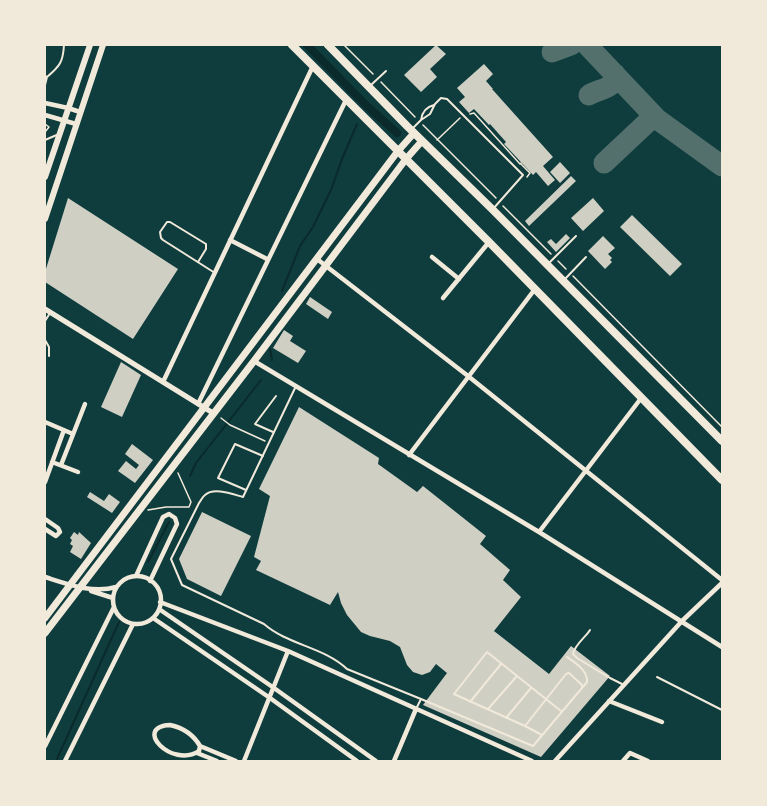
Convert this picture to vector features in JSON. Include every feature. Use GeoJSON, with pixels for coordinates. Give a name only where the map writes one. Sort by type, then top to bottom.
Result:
{"type":"FeatureCollection","features":[{"type":"Feature","properties":{"kind":"highway"},"geometry":{"type":"LineString","coordinates":[[292,45],[722,480]]}},
{"type":"Feature","properties":{"kind":"highway"},"geometry":{"type":"LineString","coordinates":[[328,45],[722,441]]}},
{"type":"Feature","properties":{"kind":"main road"},"geometry":{"type":"LineString","coordinates":[[45,177],[90,45]]}},
{"type":"Feature","properties":{"kind":"main road"},"geometry":{"type":"LineString","coordinates":[[45,219],[103,45]]}},
{"type":"Feature","properties":{"kind":"main road"},"geometry":{"type":"LineString","coordinates":[[45,618],[201,406],[317,259],[413,131]]}},
{"type":"Feature","properties":{"kind":"main road"},"geometry":{"type":"LineString","coordinates":[[45,633],[422,141]]}},
{"type":"Feature","properties":{"kind":"street"},"geometry":{"type":"LineString","coordinates":[[163,382],[313,66]]}},
{"type":"Feature","properties":{"kind":"street"},"geometry":{"type":"LineString","coordinates":[[201,406],[267,260],[346,100]]}},
{"type":"Feature","properties":{"kind":"street"},"geometry":{"type":"LineString","coordinates":[[45,103],[80,112]]}},
{"type":"Feature","properties":{"kind":"street"},"geometry":{"type":"LineString","coordinates":[[45,115],[76,124]]}},
{"type":"Feature","properties":{"kind":"street"},"geometry":{"type":"LineString","coordinates":[[230,240],[267,260]]}},
{"type":"Feature","properties":{"kind":"street"},"geometry":{"type":"LineString","coordinates":[[443,298],[489,242]]}},
{"type":"Feature","properties":{"kind":"street"},"geometry":{"type":"LineString","coordinates":[[432,257],[459,279]]}},
{"type":"Feature","properties":{"kind":"street"},"geometry":{"type":"LineString","coordinates":[[317,259],[468,376],[722,582],[682,621],[555,761]]}},
{"type":"Feature","properties":{"kind":"street"},"geometry":{"type":"LineString","coordinates":[[409,455],[535,289]]}},
{"type":"Feature","properties":{"kind":"street"},"geometry":{"type":"LineString","coordinates":[[48,311],[213,413]]}},
{"type":"Feature","properties":{"kind":"street"},"geometry":{"type":"LineString","coordinates":[[254,361],[539,532],[722,647]]}},
{"type":"Feature","properties":{"kind":"street"},"geometry":{"type":"LineString","coordinates":[[539,532],[642,397]]}},
{"type":"Feature","properties":{"kind":"street"},"geometry":{"type":"LineString","coordinates":[[61,465],[85,404]]}},
{"type":"Feature","properties":{"kind":"street"},"geometry":{"type":"LineString","coordinates":[[45,422],[73,434]]}},
{"type":"Feature","properties":{"kind":"street"},"geometry":{"type":"LineString","coordinates":[[45,482],[64,430]]}},
{"type":"Feature","properties":{"kind":"street"},"geometry":{"type":"LineString","coordinates":[[52,462],[78,472]]}},
{"type":"Feature","properties":{"kind":"street"},"geometry":{"type":"LineString","coordinates":[[136,576],[162,517],[168,514],[175,518],[177,524],[150,581]]}},
{"type":"Feature","properties":{"kind":"street"},"geometry":{"type":"LineString","coordinates":[[45,519],[60,532],[56,536],[45,529]]}},
{"type":"Feature","properties":{"kind":"street"},"geometry":{"type":"LineString","coordinates":[[45,576],[70,585],[103,590],[116,587],[128,578],[143,577],[158,590],[159,609],[147,622],[133,624],[121,618],[114,607],[113,598],[116,587]]}},
{"type":"Feature","properties":{"kind":"street"},"geometry":{"type":"LineString","coordinates":[[80,587],[113,598]]}},
{"type":"Feature","properties":{"kind":"street"},"geometry":{"type":"LineString","coordinates":[[160,602],[288,651],[532,761]]}},
{"type":"Feature","properties":{"kind":"street"},"geometry":{"type":"LineString","coordinates":[[45,746],[114,607]]}},
{"type":"Feature","properties":{"kind":"street"},"geometry":{"type":"LineString","coordinates":[[159,609],[376,761]]}},
{"type":"Feature","properties":{"kind":"street"},"geometry":{"type":"LineString","coordinates":[[153,618],[357,761]]}},
{"type":"Feature","properties":{"kind":"street"},"geometry":{"type":"LineString","coordinates":[[65,761],[133,624]]}},
{"type":"Feature","properties":{"kind":"street"},"geometry":{"type":"LineString","coordinates":[[244,761],[288,651]]}},
{"type":"Feature","properties":{"kind":"street"},"geometry":{"type":"LineString","coordinates":[[609,701],[662,722]]}},
{"type":"Feature","properties":{"kind":"street"},"geometry":{"type":"LineString","coordinates":[[394,761],[416,709]]}},
{"type":"Feature","properties":{"kind":"street"},"geometry":{"type":"LineString","coordinates":[[217,761],[197,753],[185,756],[171,753],[159,744],[154,732],[162,726],[178,727],[193,736],[200,746],[236,761]]}},
{"type":"Feature","properties":{"kind":"street"},"geometry":{"type":"LineString","coordinates":[[197,753],[200,746]]}},
{"type":"Feature","properties":{"kind":"street"},"geometry":{"type":"LineString","coordinates":[[623,761],[630,753],[648,761]]}},
{"type":"Feature","properties":{"kind":"lane"},"geometry":{"type":"LineString","coordinates":[[45,85],[46,76],[60,64],[63,58],[64,45]]}},
{"type":"Feature","properties":{"kind":"lane"},"geometry":{"type":"LineString","coordinates":[[369,87],[386,71]]}},
{"type":"Feature","properties":{"kind":"lane"},"geometry":{"type":"LineString","coordinates":[[413,131],[421,120],[430,114],[441,98],[447,99],[523,175],[493,210]]}},
{"type":"Feature","properties":{"kind":"lane"},"geometry":{"type":"LineString","coordinates":[[421,120],[427,108],[435,104]]}},
{"type":"Feature","properties":{"kind":"lane"},"geometry":{"type":"LineString","coordinates":[[45,140],[59,134]]}},
{"type":"Feature","properties":{"kind":"lane"},"geometry":{"type":"LineString","coordinates":[[198,262],[206,249],[206,244],[167,222],[160,232],[161,238],[198,262],[215,273]]}},
{"type":"Feature","properties":{"kind":"lane"},"geometry":{"type":"LineString","coordinates":[[547,265],[576,236]]}},
{"type":"Feature","properties":{"kind":"lane"},"geometry":{"type":"LineString","coordinates":[[563,281],[586,258]]}},
{"type":"Feature","properties":{"kind":"lane"},"geometry":{"type":"LineString","coordinates":[[45,321],[48,311]]}},
{"type":"Feature","properties":{"kind":"lane"},"geometry":{"type":"LineString","coordinates":[[45,340],[49,347],[49,356]]}},
{"type":"Feature","properties":{"kind":"lane"},"geometry":{"type":"LineString","coordinates":[[296,386],[243,497],[212,491],[205,495],[199,503],[171,559],[182,585],[264,624],[273,632],[339,661],[347,669],[533,746],[587,682],[588,677],[585,672],[567,657]]}},
{"type":"Feature","properties":{"kind":"lane"},"geometry":{"type":"LineString","coordinates":[[274,432],[255,424],[276,396]]}},
{"type":"Feature","properties":{"kind":"lane"},"geometry":{"type":"LineString","coordinates":[[246,490],[218,478],[235,444],[263,456]]}},
{"type":"Feature","properties":{"kind":"lane"},"geometry":{"type":"LineString","coordinates":[[590,630],[573,650],[573,654],[624,685]]}},
{"type":"Feature","properties":{"kind":"lane"},"geometry":{"type":"LineString","coordinates":[[542,735],[454,694],[487,652],[561,711]]}},
{"type":"Feature","properties":{"kind":"lane"},"geometry":{"type":"LineString","coordinates":[[470,702],[501,664]]}},
{"type":"Feature","properties":{"kind":"lane"},"geometry":{"type":"LineString","coordinates":[[525,726],[566,674],[572,675],[582,685],[582,690]]}},
{"type":"Feature","properties":{"kind":"lane"},"geometry":{"type":"LineString","coordinates":[[488,709],[517,676]]}},
{"type":"Feature","properties":{"kind":"lane"},"geometry":{"type":"LineString","coordinates":[[657,677],[722,710]]}},
{"type":"Feature","properties":{"kind":"lane"},"geometry":{"type":"LineString","coordinates":[[506,718],[531,688]]}},
{"type":"Feature","properties":{"kind":"lane"},"geometry":{"type":"LineString","coordinates":[[416,709],[421,699]]}},
{"type":"Feature","properties":{"kind":"path"},"geometry":{"type":"LineString","coordinates":[[45,124],[49,127],[45,132]]}},
{"type":"Feature","properties":{"kind":"path"},"geometry":{"type":"LineString","coordinates":[[221,418],[230,425],[269,443]]}},
{"type":"Feature","properties":{"kind":"path"},"geometry":{"type":"LineString","coordinates":[[142,506],[149,511],[166,507],[189,507],[191,502],[178,473],[171,468]]}},
{"type":"Feature","properties":{"kind":"building"},"geometry":{"type":"Polygon","coordinates":[[[436,45],[446,54],[430,69],[437,77],[421,92],[404,75],[436,45]]]}},
{"type":"Feature","properties":{"kind":"building"},"geometry":{"type":"Polygon","coordinates":[[[484,64],[493,74],[486,81],[553,157],[543,166],[555,180],[548,186],[536,172],[533,175],[504,144],[506,142],[490,124],[474,109],[469,113],[459,102],[465,97],[457,88],[484,64]]]}},
{"type":"Feature","properties":{"kind":"building"},"geometry":{"type":"Polygon","coordinates":[[[560,162],[570,173],[560,183],[550,172],[560,162]]]}},
{"type":"Feature","properties":{"kind":"building"},"geometry":{"type":"Polygon","coordinates":[[[571,176],[576,181],[529,226],[525,221],[571,176]]]}},
{"type":"Feature","properties":{"kind":"building"},"geometry":{"type":"Polygon","coordinates":[[[68,198],[178,269],[133,339],[45,282],[45,272],[68,198]]]}},
{"type":"Feature","properties":{"kind":"building"},"geometry":{"type":"Polygon","coordinates":[[[593,198],[604,211],[583,231],[571,218],[593,198]]]}},
{"type":"Feature","properties":{"kind":"building"},"geometry":{"type":"Polygon","coordinates":[[[632,215],[682,264],[670,276],[620,227],[632,215]]]}},
{"type":"Feature","properties":{"kind":"building"},"geometry":{"type":"Polygon","coordinates":[[[566,234],[570,238],[556,252],[547,242],[551,239],[556,244],[566,234]]]}},
{"type":"Feature","properties":{"kind":"building"},"geometry":{"type":"Polygon","coordinates":[[[603,236],[615,248],[608,254],[612,262],[605,269],[588,251],[603,236]]]}},
{"type":"Feature","properties":{"kind":"building"},"geometry":{"type":"Polygon","coordinates":[[[310,297],[332,312],[328,319],[306,304],[310,297]]]}},
{"type":"Feature","properties":{"kind":"building"},"geometry":{"type":"Polygon","coordinates":[[[284,330],[293,336],[290,341],[306,351],[298,363],[273,348],[284,330]]]}},
{"type":"Feature","properties":{"kind":"building"},"geometry":{"type":"Polygon","coordinates":[[[121,362],[141,375],[122,417],[101,407],[121,362]]]}},
{"type":"Feature","properties":{"kind":"building"},"geometry":{"type":"Polygon","coordinates":[[[299,407],[379,458],[378,464],[417,492],[423,486],[486,536],[480,544],[510,570],[503,580],[521,597],[494,631],[549,674],[571,646],[610,676],[541,757],[423,705],[447,673],[436,664],[430,672],[422,675],[413,672],[407,665],[400,647],[390,641],[361,632],[347,615],[338,592],[330,605],[256,570],[261,561],[254,557],[270,496],[259,489],[299,407]]]}},
{"type":"Feature","properties":{"kind":"building"},"geometry":{"type":"Polygon","coordinates":[[[132,444],[153,460],[135,483],[118,471],[126,461],[136,469],[139,465],[125,454],[132,444]]]}},
{"type":"Feature","properties":{"kind":"building"},"geometry":{"type":"Polygon","coordinates":[[[90,492],[104,501],[109,494],[120,502],[112,513],[87,497],[90,492]]]}},
{"type":"Feature","properties":{"kind":"building"},"geometry":{"type":"Polygon","coordinates":[[[202,512],[251,536],[221,596],[187,579],[179,559],[202,512]]]}},
{"type":"Feature","properties":{"kind":"building"},"geometry":{"type":"Polygon","coordinates":[[[74,532],[78,535],[79,532],[91,543],[81,559],[70,552],[73,546],[70,544],[72,540],[70,538],[74,532]]]}},
{"type":"Feature","properties":{"kind":"waterway"},"geometry":{"type":"LineString","coordinates":[[307,45],[397,133]]}},
{"type":"Feature","properties":{"kind":"waterway"},"geometry":{"type":"LineString","coordinates":[[282,291],[300,246],[313,227],[331,190],[357,124]]}},
{"type":"Feature","properties":{"kind":"waterway"},"geometry":{"type":"LineString","coordinates":[[270,349],[272,360]]}},
{"type":"Feature","properties":{"kind":"waterway"},"geometry":{"type":"LineString","coordinates":[[190,476],[196,463],[261,380]]}},
{"type":"Feature","properties":{"kind":"waterway"},"geometry":{"type":"LineString","coordinates":[[148,562],[169,522]]}},
{"type":"Feature","properties":{"kind":"waterway"},"geometry":{"type":"LineString","coordinates":[[57,759],[119,622]]}},
{"type":"Feature","properties":{"kind":"taxiway"},"geometry":{"type":"LineString","coordinates":[[552,52],[571,45]]}},
{"type":"Feature","properties":{"kind":"taxiway"},"geometry":{"type":"LineString","coordinates":[[587,45],[657,119],[722,166]]}},
{"type":"Feature","properties":{"kind":"taxiway"},"geometry":{"type":"LineString","coordinates":[[589,95],[610,86],[615,74]]}},
{"type":"Feature","properties":{"kind":"taxiway"},"geometry":{"type":"LineString","coordinates":[[604,163],[654,116]]}}]}
